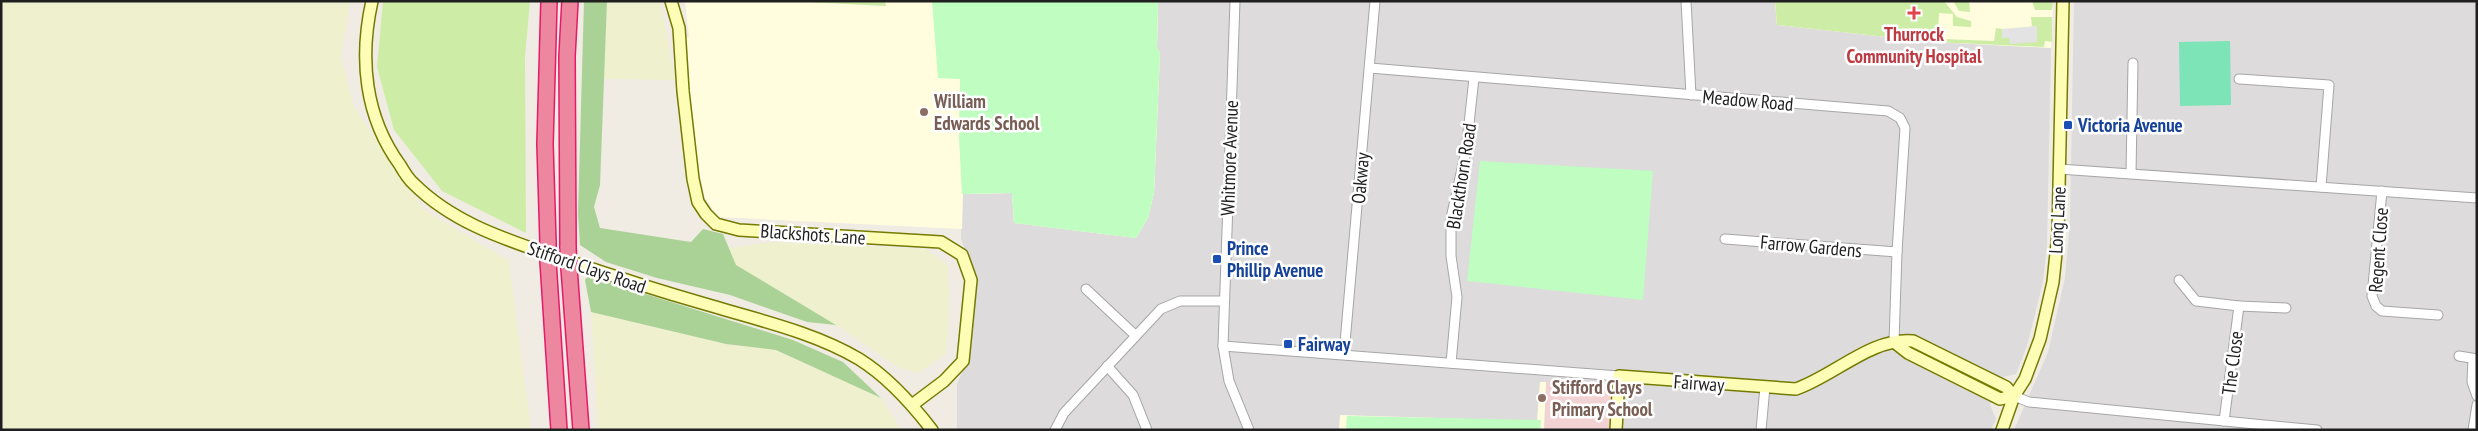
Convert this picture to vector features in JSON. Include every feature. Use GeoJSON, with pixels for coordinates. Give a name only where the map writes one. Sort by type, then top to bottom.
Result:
{"type":"FeatureCollection","features":[{"type":"Feature","properties":{"kind":"highway"},"geometry":{"type":"LineString","coordinates":[[549,1],[545,144],[548,261],[559,430]]}},
{"type":"Feature","properties":{"kind":"highway"},"geometry":{"type":"LineString","coordinates":[[570,1],[567,56],[568,248],[581,430]]}},
{"type":"Feature","properties":{"kind":"street","name":"Stifford Clays Road"},"geometry":{"type":"LineString","coordinates":[[372,1],[368,21],[366,67],[370,107],[385,144],[413,184],[446,210],[490,234],[628,282],[818,339],[860,360],[887,380],[912,405],[932,430]]}},
{"type":"Feature","properties":{"kind":"street","name":"Blackshots Lane"},"geometry":{"type":"LineString","coordinates":[[671,1],[679,28],[683,91],[693,179],[698,202],[716,224],[739,230],[941,242],[962,255],[971,280],[963,361],[944,380],[912,405]]}},
{"type":"Feature","properties":{"kind":"street","name":"Whitmore Avenue"},"geometry":{"type":"LineString","coordinates":[[1235,1],[1223,346],[1229,381],[1249,430]]}},
{"type":"Feature","properties":{"kind":"street","name":"Oakway"},"geometry":{"type":"LineString","coordinates":[[1344,354],[1375,1]]}},
{"type":"Feature","properties":{"kind":"street"},"geometry":{"type":"LineString","coordinates":[[1686,1],[1691,95]]}},
{"type":"Feature","properties":{"kind":"street","name":"Long Lane"},"geometry":{"type":"LineString","coordinates":[[2002,430],[2014,396],[2023,384],[2032,362],[2050,298],[2058,234],[2063,1]]}},
{"type":"Feature","properties":{"kind":"street"},"geometry":{"type":"LineString","coordinates":[[2131,173],[2133,63]]}},
{"type":"Feature","properties":{"kind":"street","name":"Meadow Road"},"geometry":{"type":"LineString","coordinates":[[1370,68],[1888,111],[1900,118],[1905,128],[1905,149],[1896,252],[1894,342]]}},
{"type":"Feature","properties":{"kind":"street","name":"Blackthorn Road"},"geometry":{"type":"LineString","coordinates":[[1450,363],[1457,297],[1451,256],[1451,218],[1466,152],[1474,78]]}},
{"type":"Feature","properties":{"kind":"street"},"geometry":{"type":"LineString","coordinates":[[2239,79],[2329,85],[2321,187]]}},
{"type":"Feature","properties":{"kind":"street"},"geometry":{"type":"LineString","coordinates":[[2059,169],[2477,198]]}},
{"type":"Feature","properties":{"kind":"street","name":"Regent Close"},"geometry":{"type":"LineString","coordinates":[[2382,190],[2372,296],[2376,306],[2382,311],[2438,315]]}},
{"type":"Feature","properties":{"kind":"street","name":"Farrow Gardens"},"geometry":{"type":"LineString","coordinates":[[1725,239],[1896,252]]}},
{"type":"Feature","properties":{"kind":"street","name":"The Close"},"geometry":{"type":"LineString","coordinates":[[2178,280],[2196,301],[2239,306],[2286,308]]}},
{"type":"Feature","properties":{"kind":"street"},"geometry":{"type":"LineString","coordinates":[[1086,289],[1135,335]]}},
{"type":"Feature","properties":{"kind":"street"},"geometry":{"type":"LineString","coordinates":[[1055,430],[1064,413],[1161,309],[1170,304],[1190,300],[1224,301]]}},
{"type":"Feature","properties":{"kind":"street","name":"The Close"},"geometry":{"type":"LineString","coordinates":[[2224,421],[2239,306]]}},
{"type":"Feature","properties":{"kind":"street"},"geometry":{"type":"LineString","coordinates":[[1894,342],[1908,353],[2000,399],[2014,396],[2029,402],[2317,430]]}},
{"type":"Feature","properties":{"kind":"street","name":"Fairway"},"geometry":{"type":"LineString","coordinates":[[1223,346],[1796,389],[1809,385],[1880,346],[1894,342]]}},
{"type":"Feature","properties":{"kind":"street"},"geometry":{"type":"LineString","coordinates":[[2460,356],[2475,359],[2472,382],[2477,396]]}},
{"type":"Feature","properties":{"kind":"street"},"geometry":{"type":"LineString","coordinates":[[1108,366],[1133,395],[1147,430]]}},
{"type":"Feature","properties":{"kind":"street"},"geometry":{"type":"LineString","coordinates":[[1616,430],[1619,376]]}},
{"type":"Feature","properties":{"kind":"street"},"geometry":{"type":"LineString","coordinates":[[1761,430],[1765,387]]}},
{"type":"Feature","properties":{"kind":"street"},"geometry":{"type":"LineString","coordinates":[[2473,430],[2477,405]]}},
{"type":"Feature","properties":{"kind":"shaded area","name":"William Edwards School"},"geometry":{"type":"Polygon","coordinates":[[[685,1],[788,1],[885,6],[885,1],[1158,1],[1157,48],[1160,53],[1154,193],[1148,218],[1136,238],[1014,223],[1012,193],[963,194],[962,229],[718,217],[705,198],[697,162],[682,38],[689,37],[685,1]]]}},
{"type":"Feature","properties":{"kind":"shaded area"},"geometry":{"type":"Polygon","coordinates":[[[1158,1],[1775,1],[1777,25],[2051,48],[2047,245],[2043,282],[2027,346],[2016,374],[2003,377],[1990,405],[1996,419],[1991,430],[957,430],[957,383],[968,360],[973,277],[961,238],[962,194],[1012,193],[1014,222],[1148,218],[1154,193],[1160,53],[1157,48],[1158,1]]]}},
{"type":"Feature","properties":{"kind":"shaded area","name":"Thurrock Community Hospital"},"geometry":{"type":"Polygon","coordinates":[[[1775,1],[2053,1],[2051,48],[1932,42],[1777,25],[1775,1]]]}},
{"type":"Feature","properties":{"kind":"shaded area"},"geometry":{"type":"Polygon","coordinates":[[[2074,1],[2477,1],[2477,430],[2014,430],[2048,352],[2065,278],[2070,219],[2074,1]]]}},
{"type":"Feature","properties":{"kind":"shaded area"},"geometry":{"type":"Polygon","coordinates":[[[2037,26],[2037,42],[2010,44],[2009,38],[2002,38],[2002,29],[2037,26]]]}},
{"type":"Feature","properties":{"kind":"shaded area"},"geometry":{"type":"Polygon","coordinates":[[[1547,380],[1624,385],[1622,430],[1545,430],[1547,380]]]}},
{"type":"Feature","properties":{"kind":"shaded area","name":"Stifford Clays Primary School"},"geometry":{"type":"Polygon","coordinates":[[[1540,382],[1546,382],[1544,430],[1339,430],[1340,415],[1537,421],[1540,382]]]}},
{"type":"Feature","properties":{"kind":"green space"},"geometry":{"type":"Polygon","coordinates":[[[1,1],[350,1],[341,57],[354,107],[424,210],[509,261],[531,430],[1,430],[1,1]]]}},
{"type":"Feature","properties":{"kind":"green space"},"geometry":{"type":"Polygon","coordinates":[[[383,1],[530,1],[525,57],[526,233],[442,191],[394,130],[377,67],[383,1]]]}},
{"type":"Feature","properties":{"kind":"green space"},"geometry":{"type":"Polygon","coordinates":[[[584,1],[607,1],[600,185],[594,207],[600,228],[691,242],[703,229],[723,234],[736,265],[836,325],[807,322],[730,295],[657,278],[606,262],[580,245],[578,213],[584,1]]]}},
{"type":"Feature","properties":{"kind":"green space"},"geometry":{"type":"Polygon","coordinates":[[[607,1],[660,1],[675,80],[604,79],[607,1]]]}},
{"type":"Feature","properties":{"kind":"green space"},"geometry":{"type":"Polygon","coordinates":[[[788,1],[885,1],[886,6],[788,1]]]}},
{"type":"Feature","properties":{"kind":"green space"},"geometry":{"type":"Polygon","coordinates":[[[932,1],[1158,1],[1157,48],[1160,53],[1154,193],[1148,218],[1136,238],[1014,223],[1012,193],[962,194],[959,137],[960,79],[938,78],[932,1]]]}},
{"type":"Feature","properties":{"kind":"green space","name":"Thurrock Community Hospital"},"geometry":{"type":"Polygon","coordinates":[[[1775,1],[1944,1],[1957,17],[1971,21],[1971,27],[1953,26],[1953,14],[1939,13],[1938,35],[1943,39],[1994,41],[1996,28],[2002,29],[2002,38],[2037,26],[2032,27],[2031,17],[2052,17],[2052,42],[2045,41],[2044,47],[1932,42],[1777,25],[1775,1]]]}},
{"type":"Feature","properties":{"kind":"green space"},"geometry":{"type":"Polygon","coordinates":[[[1953,1],[1969,1],[1970,12],[1959,11],[1953,1]]]}},
{"type":"Feature","properties":{"kind":"green space"},"geometry":{"type":"Polygon","coordinates":[[[2032,1],[2053,1],[2052,10],[2035,10],[2032,1]]]}},
{"type":"Feature","properties":{"kind":"green space"},"geometry":{"type":"Polygon","coordinates":[[[2230,41],[2231,105],[2180,106],[2179,42],[2230,41]]]}},
{"type":"Feature","properties":{"kind":"green space"},"geometry":{"type":"Polygon","coordinates":[[[1480,161],[1653,171],[1643,300],[1467,281],[1480,161]]]}},
{"type":"Feature","properties":{"kind":"green space"},"geometry":{"type":"Polygon","coordinates":[[[772,242],[926,249],[948,266],[949,311],[946,353],[919,373],[899,368],[836,325],[735,265],[729,248],[772,242]]]}},
{"type":"Feature","properties":{"kind":"green space"},"geometry":{"type":"Polygon","coordinates":[[[588,276],[793,340],[843,362],[881,398],[776,350],[726,344],[591,312],[585,280],[588,276]]]}},
{"type":"Feature","properties":{"kind":"green space"},"geometry":{"type":"Polygon","coordinates":[[[591,312],[726,344],[776,350],[881,398],[901,430],[598,430],[591,312]]]}},
{"type":"Feature","properties":{"kind":"green space","name":"Stifford Clays Primary School"},"geometry":{"type":"Polygon","coordinates":[[[1347,416],[1541,420],[1540,430],[1346,430],[1347,416]]]}},
{"type":"Feature","properties":{"kind":"place","name":"Thurrock Community Hospital"},"geometry":{"type":"Point","coordinates":[1914,13]}},
{"type":"Feature","properties":{"kind":"place","name":"William Edwards School"},"geometry":{"type":"Point","coordinates":[924,112]}},
{"type":"Feature","properties":{"kind":"place","name":"Victoria Avenue"},"geometry":{"type":"Point","coordinates":[2068,125]}},
{"type":"Feature","properties":{"kind":"place","name":"Prince Phillip Avenue"},"geometry":{"type":"Point","coordinates":[1217,259]}},
{"type":"Feature","properties":{"kind":"place","name":"Fairway"},"geometry":{"type":"Point","coordinates":[1288,344]}},
{"type":"Feature","properties":{"kind":"place","name":"Stifford Clays Primary School"},"geometry":{"type":"Point","coordinates":[1542,398]}}]}
